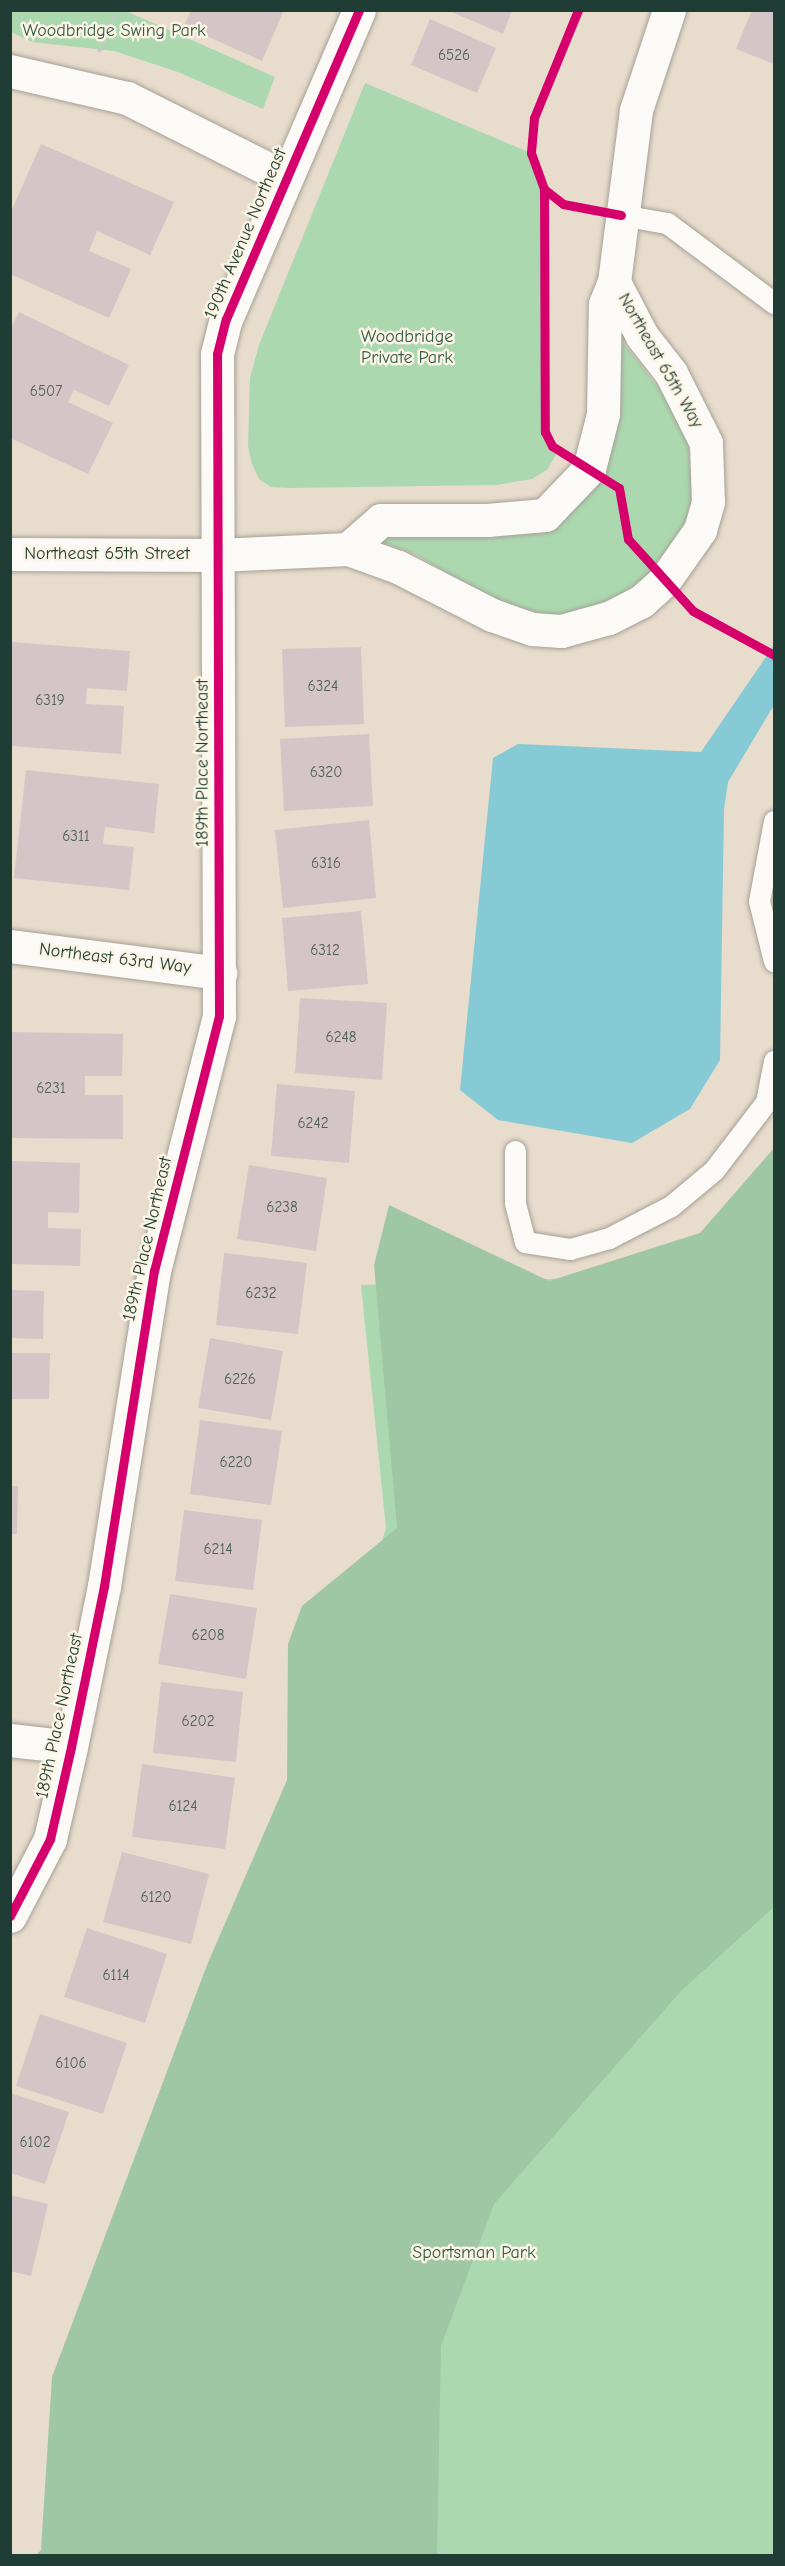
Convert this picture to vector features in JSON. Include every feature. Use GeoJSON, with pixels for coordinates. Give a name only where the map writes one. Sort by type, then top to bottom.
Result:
{"type":"FeatureCollection","features":[{"type":"Feature","properties":{"kind":"street","name":"190th Avenue Northeast"},"geometry":{"type":"LineString","coordinates":[[218,555],[214,388],[217,354],[226,319],[359,10]]}},
{"type":"Feature","properties":{"kind":"street"},"geometry":{"type":"LineString","coordinates":[[614,282],[636,110],[669,10]]}},
{"type":"Feature","properties":{"kind":"street"},"geometry":{"type":"LineString","coordinates":[[10,71],[127,98],[286,178]]}},
{"type":"Feature","properties":{"kind":"street","name":"Northeast 65th Way"},"geometry":{"type":"LineString","coordinates":[[614,282],[642,336],[671,374],[706,443],[708,502],[700,530],[663,581],[642,601],[608,618],[561,631],[532,629],[492,615],[398,567],[348,549],[381,520],[487,520],[545,515],[571,491],[589,469],[597,446],[603,414],[605,304],[614,282]]}},
{"type":"Feature","properties":{"kind":"street","name":"Northeast 65th Street"},"geometry":{"type":"LineString","coordinates":[[10,554],[218,555],[348,549]]}},
{"type":"Feature","properties":{"kind":"street","name":"189th Place Northeast"},"geometry":{"type":"LineString","coordinates":[[10,1916],[50,1839],[104,1586],[154,1271],[214,1048],[220,973],[218,555]]}},
{"type":"Feature","properties":{"kind":"street","name":"Northeast 63rd Way"},"geometry":{"type":"LineString","coordinates":[[10,946],[220,973]]}},
{"type":"Feature","properties":{"kind":"street"},"geometry":{"type":"LineString","coordinates":[[10,1740],[71,1747]]}},
{"type":"Feature","properties":{"kind":"lane"},"geometry":{"type":"LineString","coordinates":[[621,215],[667,223],[774,303]]}},
{"type":"Feature","properties":{"kind":"lane"},"geometry":{"type":"LineString","coordinates":[[774,821],[759,901],[774,961]]}},
{"type":"Feature","properties":{"kind":"lane"},"geometry":{"type":"LineString","coordinates":[[515,1151],[515,1203],[525,1242],[570,1249],[609,1238],[671,1206],[714,1170],[765,1102],[774,1061]]}},
{"type":"Feature","properties":{"kind":"path"},"geometry":{"type":"LineString","coordinates":[[99,52],[116,10]]}},
{"type":"Feature","properties":{"kind":"green space","name":"Woodbridge Swing Park"},"geometry":{"type":"Polygon","coordinates":[[[11,10],[126,11],[275,77],[263,109],[178,72],[114,51],[32,42],[11,32],[11,10]]]}},
{"type":"Feature","properties":{"kind":"green space","name":"Woodbridge Private Park"},"geometry":{"type":"Polygon","coordinates":[[[365,83],[531,153],[544,189],[545,432],[557,453],[547,470],[532,479],[497,485],[289,488],[271,487],[259,479],[252,464],[248,446],[250,378],[259,345],[365,83]]]}},
{"type":"Feature","properties":{"kind":"green space"},"geometry":{"type":"Polygon","coordinates":[[[618,336],[674,408],[688,441],[692,475],[692,502],[682,533],[664,560],[619,599],[589,612],[550,616],[515,607],[479,592],[415,554],[366,537],[530,529],[600,477],[609,459],[614,430],[618,336]]]}},
{"type":"Feature","properties":{"kind":"green space","name":"Sportsman Park"},"geometry":{"type":"Polygon","coordinates":[[[774,1148],[774,1907],[682,1990],[494,2204],[441,2346],[437,2555],[36,2555],[41,2550],[52,2377],[207,1965],[287,1780],[288,1644],[302,1606],[397,1528],[374,1265],[389,1205],[549,1281],[700,1233],[774,1148]]]}},
{"type":"Feature","properties":{"kind":"green space","name":"Sportsman Park"},"geometry":{"type":"Polygon","coordinates":[[[774,1272],[774,2555],[65,2556],[386,1528],[361,1285],[774,1272]]]}},
{"type":"Feature","properties":{"kind":"water"},"geometry":{"type":"Polygon","coordinates":[[[774,645],[774,705],[728,782],[724,809],[720,1060],[690,1109],[632,1143],[498,1120],[460,1090],[493,758],[518,744],[701,752],[774,645]]]}},
{"type":"Feature","properties":{"kind":"building"},"geometry":{"type":"Polygon","coordinates":[[[191,10],[284,10],[262,61],[184,26],[191,10]]]}},
{"type":"Feature","properties":{"kind":"building"},"geometry":{"type":"Polygon","coordinates":[[[447,10],[512,10],[503,34],[447,10]]]}},
{"type":"Feature","properties":{"kind":"building"},"geometry":{"type":"Polygon","coordinates":[[[752,10],[774,10],[774,64],[736,49],[752,10]]]}},
{"type":"Feature","properties":{"kind":"building"},"geometry":{"type":"Polygon","coordinates":[[[430,19],[496,48],[477,93],[411,65],[430,19]]]}},
{"type":"Feature","properties":{"kind":"building"},"geometry":{"type":"Polygon","coordinates":[[[41,144],[174,202],[150,255],[97,231],[89,251],[131,269],[109,318],[10,274],[10,214],[41,144]]]}},
{"type":"Feature","properties":{"kind":"building"},"geometry":{"type":"Polygon","coordinates":[[[19,312],[129,365],[109,406],[74,390],[68,402],[113,423],[88,474],[10,438],[10,330],[19,312]]]}},
{"type":"Feature","properties":{"kind":"building"},"geometry":{"type":"Polygon","coordinates":[[[10,642],[130,651],[127,691],[87,688],[86,704],[124,706],[121,754],[10,746],[10,642]]]}},
{"type":"Feature","properties":{"kind":"building"},"geometry":{"type":"Polygon","coordinates":[[[361,647],[364,724],[285,727],[282,649],[361,647]]]}},
{"type":"Feature","properties":{"kind":"building"},"geometry":{"type":"Polygon","coordinates":[[[369,734],[373,806],[284,811],[280,739],[369,734]]]}},
{"type":"Feature","properties":{"kind":"building"},"geometry":{"type":"Polygon","coordinates":[[[26,770],[159,784],[154,833],[105,827],[103,844],[134,847],[129,890],[14,878],[26,770]]]}},
{"type":"Feature","properties":{"kind":"building"},"geometry":{"type":"Polygon","coordinates":[[[369,820],[376,898],[283,908],[275,830],[369,820]]]}},
{"type":"Feature","properties":{"kind":"building"},"geometry":{"type":"Polygon","coordinates":[[[361,911],[368,984],[288,991],[282,918],[361,911]]]}},
{"type":"Feature","properties":{"kind":"building"},"geometry":{"type":"Polygon","coordinates":[[[300,998],[387,1003],[382,1080],[295,1073],[300,998]]]}},
{"type":"Feature","properties":{"kind":"building"},"geometry":{"type":"Polygon","coordinates":[[[10,1032],[123,1034],[122,1076],[85,1076],[85,1095],[123,1095],[123,1139],[10,1138],[10,1032]]]}},
{"type":"Feature","properties":{"kind":"building"},"geometry":{"type":"Polygon","coordinates":[[[277,1084],[355,1091],[349,1163],[271,1156],[277,1084]]]}},
{"type":"Feature","properties":{"kind":"building"},"geometry":{"type":"Polygon","coordinates":[[[10,1161],[80,1163],[79,1213],[48,1212],[48,1228],[81,1229],[80,1266],[10,1264],[10,1161]]]}},
{"type":"Feature","properties":{"kind":"building"},"geometry":{"type":"Polygon","coordinates":[[[249,1165],[327,1178],[316,1251],[237,1239],[249,1165]]]}},
{"type":"Feature","properties":{"kind":"building"},"geometry":{"type":"Polygon","coordinates":[[[224,1253],[307,1263],[298,1334],[216,1325],[224,1253]]]}},
{"type":"Feature","properties":{"kind":"building"},"geometry":{"type":"Polygon","coordinates":[[[10,1290],[44,1291],[43,1339],[10,1338],[10,1290]]]}},
{"type":"Feature","properties":{"kind":"building"},"geometry":{"type":"Polygon","coordinates":[[[210,1338],[283,1351],[271,1420],[198,1408],[210,1338]]]}},
{"type":"Feature","properties":{"kind":"building"},"geometry":{"type":"Polygon","coordinates":[[[10,1353],[50,1353],[49,1399],[10,1399],[10,1353]]]}},
{"type":"Feature","properties":{"kind":"building"},"geometry":{"type":"Polygon","coordinates":[[[200,1420],[282,1431],[271,1505],[190,1494],[200,1420]]]}},
{"type":"Feature","properties":{"kind":"building"},"geometry":{"type":"Polygon","coordinates":[[[10,1486],[18,1486],[17,1534],[10,1534],[10,1486]]]}},
{"type":"Feature","properties":{"kind":"building"},"geometry":{"type":"Polygon","coordinates":[[[184,1510],[262,1520],[253,1590],[175,1581],[184,1510]]]}},
{"type":"Feature","properties":{"kind":"building"},"geometry":{"type":"Polygon","coordinates":[[[170,1594],[257,1608],[246,1679],[158,1664],[170,1594]]]}},
{"type":"Feature","properties":{"kind":"building"},"geometry":{"type":"Polygon","coordinates":[[[161,1682],[243,1692],[236,1762],[153,1753],[161,1682]]]}},
{"type":"Feature","properties":{"kind":"building"},"geometry":{"type":"Polygon","coordinates":[[[142,1764],[235,1778],[225,1849],[132,1837],[142,1764]]]}},
{"type":"Feature","properties":{"kind":"building"},"geometry":{"type":"Polygon","coordinates":[[[122,1852],[209,1874],[191,1944],[103,1922],[122,1852]]]}},
{"type":"Feature","properties":{"kind":"building"},"geometry":{"type":"Polygon","coordinates":[[[87,1928],[167,1954],[145,2023],[64,1997],[87,1928]]]}},
{"type":"Feature","properties":{"kind":"building"},"geometry":{"type":"Polygon","coordinates":[[[40,2014],[127,2043],[103,2114],[16,2086],[40,2014]]]}},
{"type":"Feature","properties":{"kind":"building"},"geometry":{"type":"Polygon","coordinates":[[[10,2093],[69,2112],[45,2184],[10,2173],[10,2093]]]}},
{"type":"Feature","properties":{"kind":"building"},"geometry":{"type":"Polygon","coordinates":[[[10,2195],[48,2204],[31,2276],[10,2271],[10,2195]]]}},
{"type":"Feature","properties":{"kind":"cycle path"},"geometry":{"type":"LineString","coordinates":[[10,1916],[50,1839],[104,1586],[154,1271],[219,1016],[217,354],[226,319],[359,10]]}},
{"type":"Feature","properties":{"kind":"cycle path"},"geometry":{"type":"LineString","coordinates":[[578,10],[534,118],[531,153],[544,189],[563,204],[621,215]]}},
{"type":"Feature","properties":{"kind":"cycle path"},"geometry":{"type":"LineString","coordinates":[[544,189],[545,432],[552,446],[619,488],[628,539],[693,611],[774,655]]}}]}
